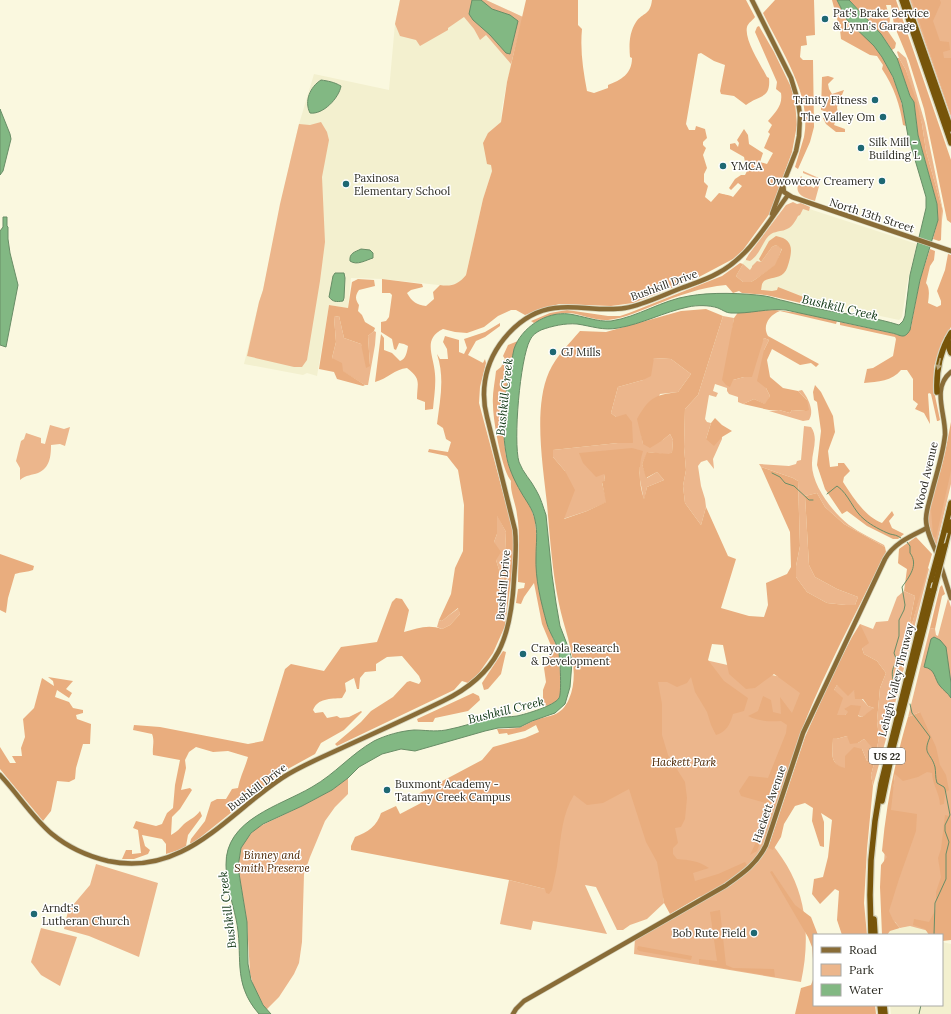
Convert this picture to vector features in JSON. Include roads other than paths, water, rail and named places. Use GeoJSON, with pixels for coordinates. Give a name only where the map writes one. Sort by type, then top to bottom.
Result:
{"type":"FeatureCollection","features":[{"type":"Feature","properties":{"kind":"highway"},"geometry":{"type":"LineString","coordinates":[[902,0],[951,143]]}},
{"type":"Feature","properties":{"kind":"highway"},"geometry":{"type":"LineString","coordinates":[[906,0],[951,129]]}},
{"type":"Feature","properties":{"kind":"highway"},"geometry":{"type":"LineString","coordinates":[[950,335],[948,346],[951,353]]}},
{"type":"Feature","properties":{"kind":"highway"},"geometry":{"type":"LineString","coordinates":[[938,392],[938,366],[950,335]]}},
{"type":"Feature","properties":{"kind":"highway","name":"Lehigh Valley Thruway"},"geometry":{"type":"LineString","coordinates":[[871,934],[871,860],[877,804],[883,771],[951,503]]}},
{"type":"Feature","properties":{"kind":"highway","name":"Lehigh Valley Thruway"},"geometry":{"type":"LineString","coordinates":[[875,934],[874,876],[882,800],[894,744],[951,522]]}},
{"type":"Feature","properties":{"kind":"main road"},"geometry":{"type":"LineString","coordinates":[[752,0],[791,78],[798,101],[800,119],[796,151],[769,221]]}},
{"type":"Feature","properties":{"kind":"main road"},"geometry":{"type":"LineString","coordinates":[[783,184],[784,191],[788,195]]}},
{"type":"Feature","properties":{"kind":"main road","name":"Bushkill Drive"},"geometry":{"type":"LineString","coordinates":[[0,775],[44,827],[71,848],[93,857],[115,862],[129,863],[155,861],[179,853],[200,842],[295,770],[443,701],[467,688],[484,672],[500,647],[507,632],[513,601],[516,546],[515,530],[484,401],[486,373],[496,350],[505,337],[517,326],[524,320],[541,311],[564,307],[611,310],[630,307],[716,274],[740,257],[788,195]]}},
{"type":"Feature","properties":{"kind":"main road","name":"North 13th Street"},"geometry":{"type":"LineString","coordinates":[[788,195],[951,251]]}},
{"type":"Feature","properties":{"kind":"main road"},"geometry":{"type":"LineString","coordinates":[[938,392],[941,379],[951,369]]}},
{"type":"Feature","properties":{"kind":"main road","name":"Wood Avenue"},"geometry":{"type":"LineString","coordinates":[[941,403],[941,386],[944,379],[951,372]]}},
{"type":"Feature","properties":{"kind":"main road","name":"Wood Avenue"},"geometry":{"type":"LineString","coordinates":[[938,392],[944,420],[944,440],[926,520],[927,528],[951,598]]}},
{"type":"Feature","properties":{"kind":"main road","name":"Hackett Avenue"},"geometry":{"type":"LineString","coordinates":[[513,1014],[524,1001],[725,886],[747,870],[758,858],[766,845],[803,733],[884,559],[897,544],[927,528]]}},
{"type":"Feature","properties":{"kind":"water"},"geometry":{"type":"Polygon","coordinates":[[[472,0],[481,0],[492,9],[510,15],[518,21],[510,54],[506,53],[490,35],[473,20],[469,14],[472,0]]]}},
{"type":"Feature","properties":{"kind":"water"},"geometry":{"type":"Polygon","coordinates":[[[837,0],[849,0],[881,34],[897,58],[910,96],[914,102],[918,135],[937,204],[938,220],[920,280],[910,330],[906,335],[902,336],[786,310],[731,313],[714,307],[692,306],[636,324],[613,329],[568,324],[545,329],[533,335],[526,350],[518,400],[517,452],[519,462],[538,493],[546,515],[552,575],[560,626],[570,652],[572,662],[570,687],[565,704],[555,713],[520,727],[498,728],[415,751],[401,749],[382,754],[359,767],[348,778],[332,790],[263,824],[251,833],[241,848],[238,867],[247,922],[248,964],[251,980],[263,1005],[271,1014],[259,1014],[250,1002],[242,979],[238,932],[226,872],[228,849],[235,836],[244,825],[270,808],[320,782],[374,741],[404,731],[446,730],[494,718],[517,716],[546,707],[559,698],[561,684],[559,653],[547,624],[536,573],[537,534],[535,520],[531,509],[518,487],[508,463],[504,440],[505,401],[509,375],[514,349],[522,334],[536,322],[552,315],[569,314],[595,320],[611,321],[631,316],[679,298],[717,293],[765,296],[899,325],[903,321],[905,316],[910,275],[926,208],[926,197],[908,136],[902,103],[893,77],[874,46],[847,20],[837,0]]]}},
{"type":"Feature","properties":{"kind":"water"},"geometry":{"type":"Polygon","coordinates":[[[321,80],[341,86],[340,91],[330,105],[315,113],[310,113],[308,108],[309,95],[314,86],[321,80]]]}},
{"type":"Feature","properties":{"kind":"water"},"geometry":{"type":"Polygon","coordinates":[[[0,109],[11,139],[3,171],[0,175],[0,109]]]}},
{"type":"Feature","properties":{"kind":"water"},"geometry":{"type":"Polygon","coordinates":[[[3,217],[7,217],[10,253],[18,285],[6,347],[0,345],[0,231],[3,227],[3,217]]]}},
{"type":"Feature","properties":{"kind":"water"},"geometry":{"type":"Polygon","coordinates":[[[361,249],[370,250],[373,253],[373,258],[359,263],[350,261],[351,254],[361,249]]]}},
{"type":"Feature","properties":{"kind":"water"},"geometry":{"type":"Polygon","coordinates":[[[335,273],[344,273],[345,278],[344,298],[343,301],[338,302],[329,297],[333,276],[335,273]]]}},
{"type":"Feature","properties":{"kind":"water"},"geometry":{"type":"Polygon","coordinates":[[[934,637],[940,640],[946,647],[951,683],[951,698],[940,686],[933,672],[924,667],[931,639],[934,637]]]}},
{"type":"Feature","properties":{"kind":"waterway"},"geometry":{"type":"LineString","coordinates":[[772,473],[780,477],[785,483],[794,486],[809,500],[813,500]]}},
{"type":"Feature","properties":{"kind":"waterway"},"geometry":{"type":"LineString","coordinates":[[827,494],[837,486],[845,493],[857,512],[865,520],[880,530],[901,538]]}},
{"type":"Feature","properties":{"kind":"waterway"},"geometry":{"type":"LineString","coordinates":[[893,679],[892,674],[894,665],[897,661],[894,653],[899,636],[899,620],[905,605],[902,587],[912,571],[914,562],[910,553],[910,546],[907,542]]}},
{"type":"Feature","properties":{"kind":"waterway"},"geometry":{"type":"LineString","coordinates":[[910,704],[912,713],[930,737],[927,750],[935,767],[937,783],[945,789],[950,815],[945,825],[945,831],[949,842],[946,854],[946,879],[935,903],[934,934]]}},
{"type":"Feature","properties":{"kind":"waterway"},"geometry":{"type":"LineString","coordinates":[[919,1014],[921,1006]]}},
{"type":"Feature","properties":{"kind":"place","name":"Pat's Brake Service & Lynn's Garage"},"geometry":{"type":"Point","coordinates":[825,19]}},
{"type":"Feature","properties":{"kind":"place","name":"Trinity Fitness"},"geometry":{"type":"Point","coordinates":[875,100]}},
{"type":"Feature","properties":{"kind":"place","name":"The Valley Om"},"geometry":{"type":"Point","coordinates":[883,117]}},
{"type":"Feature","properties":{"kind":"place","name":"Silk Mill - Building L"},"geometry":{"type":"Point","coordinates":[861,148]}},
{"type":"Feature","properties":{"kind":"place","name":"YMCA"},"geometry":{"type":"Point","coordinates":[723,166]}},
{"type":"Feature","properties":{"kind":"place","name":"Owowcow Creamery"},"geometry":{"type":"Point","coordinates":[882,181]}},
{"type":"Feature","properties":{"kind":"place","name":"Paxinosa Elementary School"},"geometry":{"type":"Point","coordinates":[346,184]}},
{"type":"Feature","properties":{"kind":"place","name":"GJ Mills"},"geometry":{"type":"Point","coordinates":[553,352]}},
{"type":"Feature","properties":{"kind":"place","name":"Crayola Research & Development"},"geometry":{"type":"Point","coordinates":[523,654]}},
{"type":"Feature","properties":{"kind":"place","name":"Buxmont Academy - Tatamy Creek Campus"},"geometry":{"type":"Point","coordinates":[387,790]}},
{"type":"Feature","properties":{"kind":"place","name":"Arndt's Lutheran Church"},"geometry":{"type":"Point","coordinates":[34,914]}},
{"type":"Feature","properties":{"kind":"place","name":"Bob Rute Field"},"geometry":{"type":"Point","coordinates":[754,933]}},
{"type":"Feature","properties":{"kind":"water label","name":"Bushkill Creek"},"geometry":{"type":"Point","coordinates":[840,307]}},
{"type":"Feature","properties":{"kind":"water label","name":"Bushkill Creek"},"geometry":{"type":"Point","coordinates":[504,397]}},
{"type":"Feature","properties":{"kind":"water label","name":"Bushkill Creek"},"geometry":{"type":"Point","coordinates":[506,710]}},
{"type":"Feature","properties":{"kind":"water label","name":"Bushkill Creek"},"geometry":{"type":"Point","coordinates":[227,910]}},
{"type":"Feature","properties":{"kind":"park label","name":"Hackett Park"},"geometry":{"type":"Point","coordinates":[684,762]}},
{"type":"Feature","properties":{"kind":"park label","name":"Binney and Smith Preserve"},"geometry":{"type":"Point","coordinates":[272,861]}}]}
